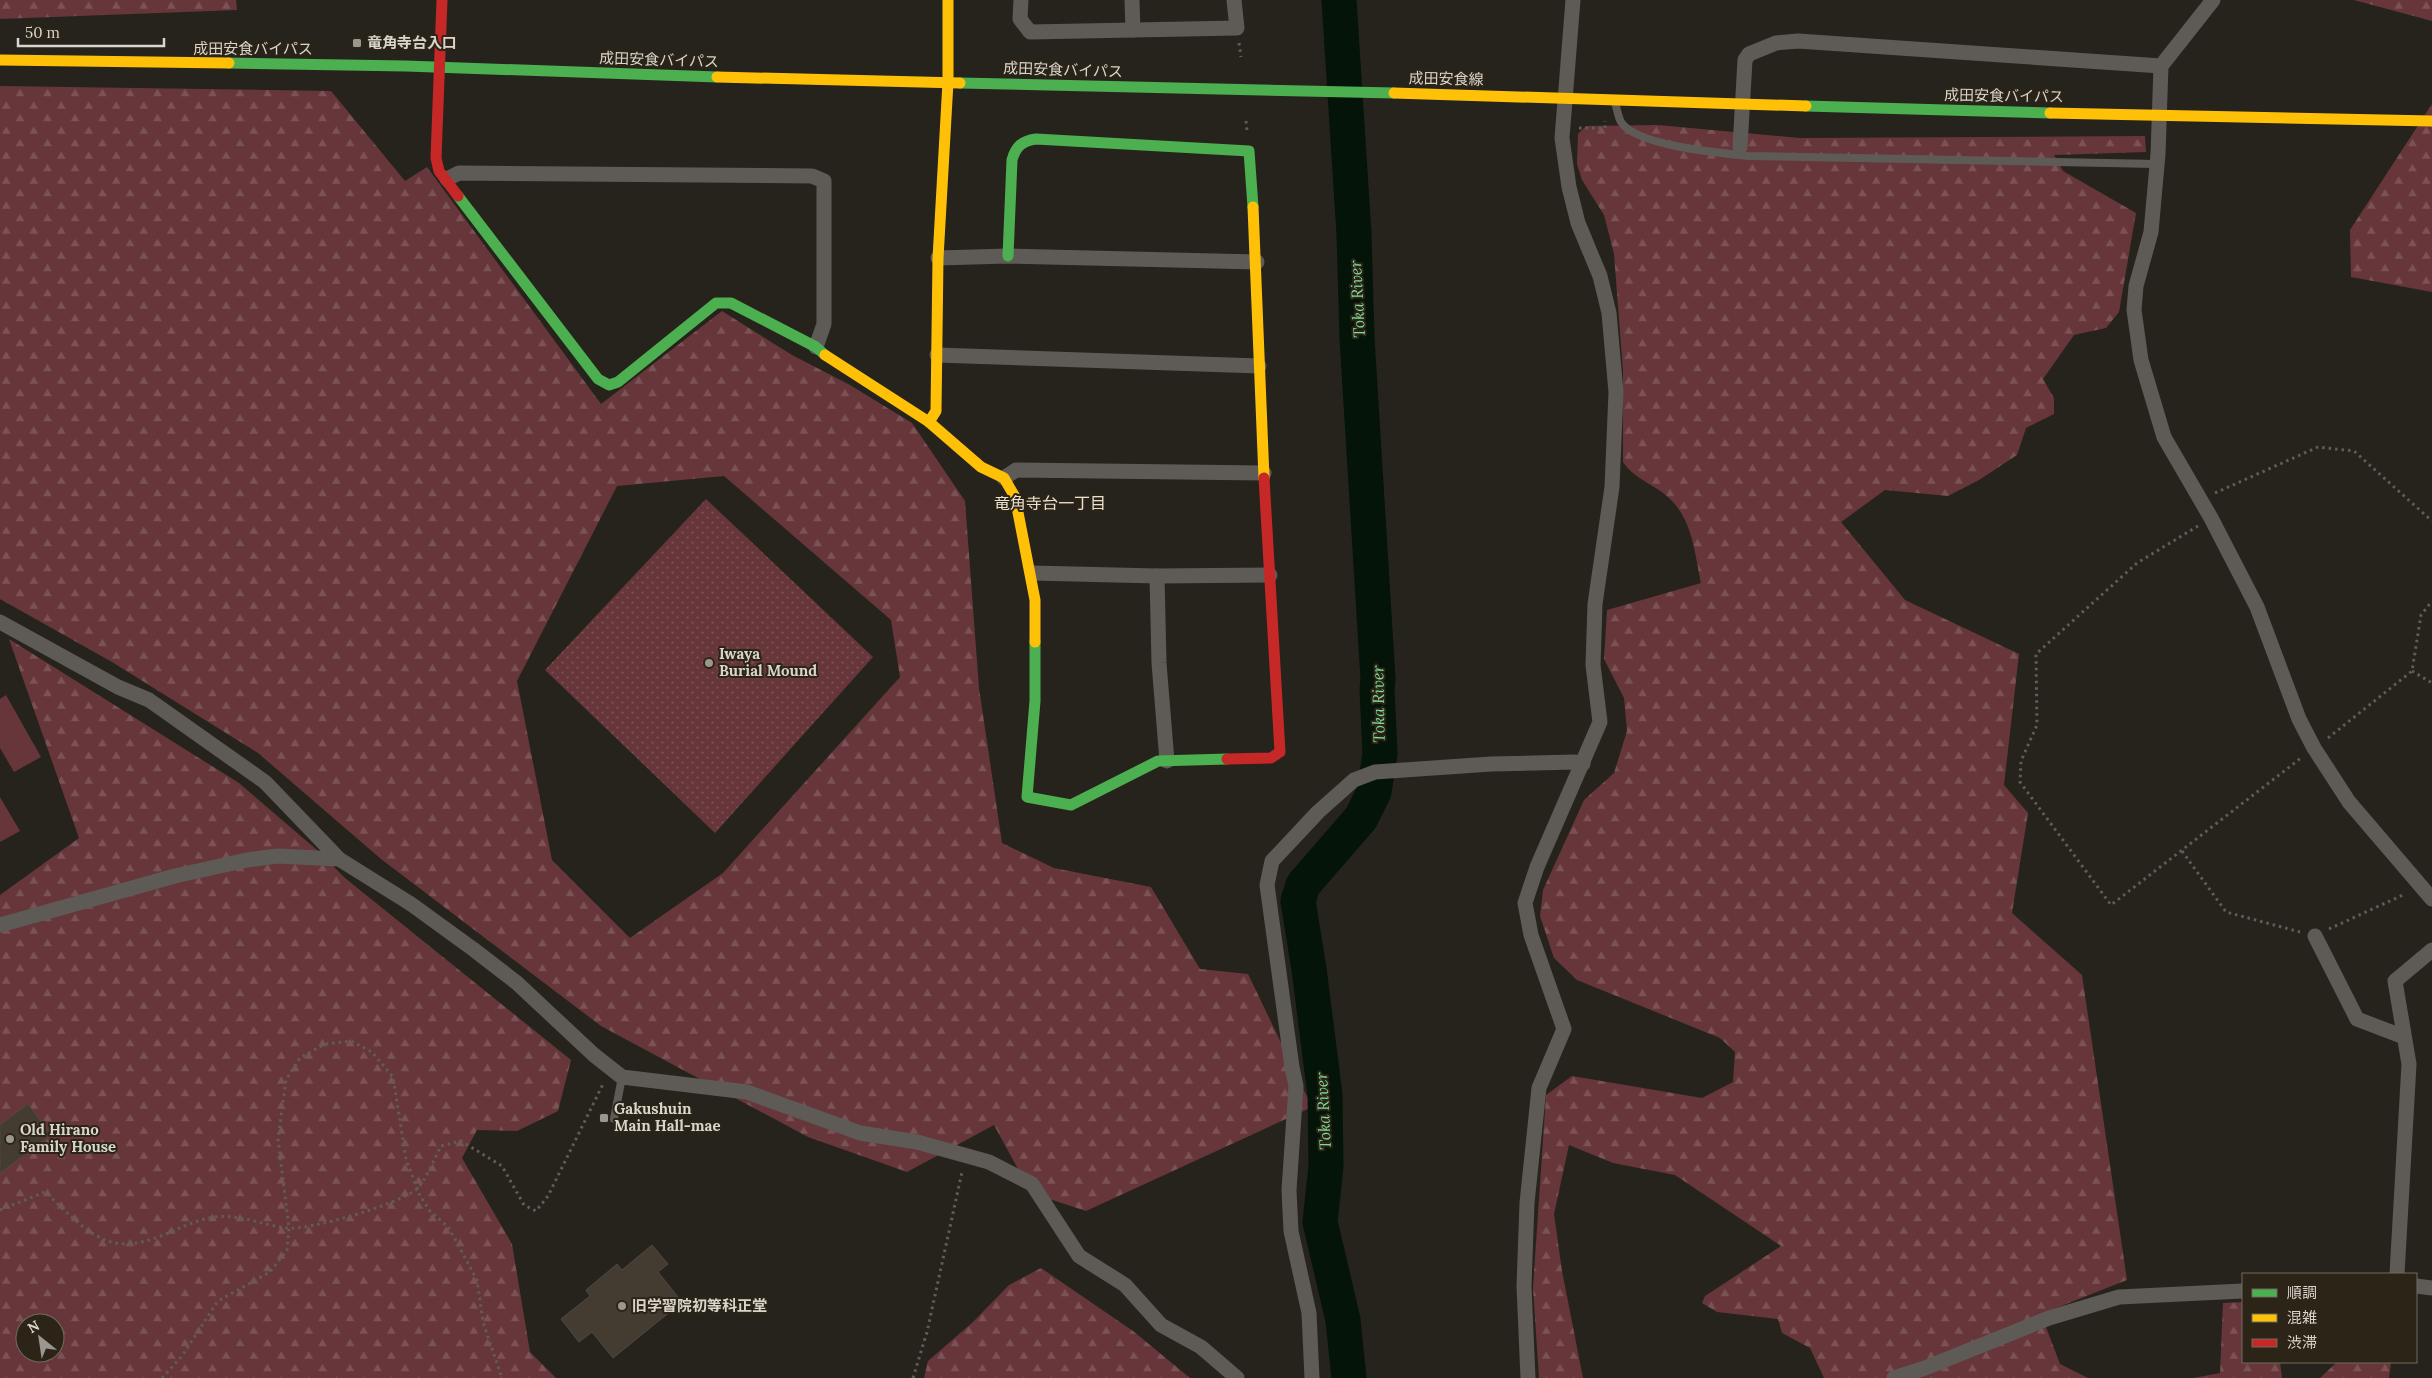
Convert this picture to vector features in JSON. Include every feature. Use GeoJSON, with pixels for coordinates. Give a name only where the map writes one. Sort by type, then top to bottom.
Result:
{"type":"FeatureCollection","features":[{"type":"Feature","properties":{"kind":"street"},"geometry":{"type":"LineString","coordinates":[[442,0],[436,158],[439,171],[598,379],[609,385],[618,382],[716,303],[731,303],[744,308],[816,348],[830,359],[929,422],[981,467],[1004,478],[1015,497],[1032,573],[1035,600],[1036,701],[1027,797],[1071,805],[1158,761],[1271,758],[1280,752],[1264,473],[1257,262],[1249,151],[1036,139],[1024,141],[1015,149],[1008,256]]}},
{"type":"Feature","properties":{"kind":"street"},"geometry":{"type":"LineString","coordinates":[[929,422],[936,411],[938,258],[948,82],[948,0]]}},
{"type":"Feature","properties":{"kind":"street"},"geometry":{"type":"LineString","coordinates":[[1020,0],[1020,19],[1030,32],[1237,28],[1234,0]]}},
{"type":"Feature","properties":{"kind":"street"},"geometry":{"type":"LineString","coordinates":[[1132,0],[1133,30]]}},
{"type":"Feature","properties":{"kind":"street"},"geometry":{"type":"LineString","coordinates":[[1528,1378],[1524,1286],[1530,1174],[1539,1088],[1564,1029],[1531,935],[1525,903],[1537,867],[1600,722],[1593,665],[1595,604],[1612,487],[1616,392],[1609,313],[1600,276],[1578,223],[1571,196],[1562,138],[1573,0]]}},
{"type":"Feature","properties":{"kind":"street"},"geometry":{"type":"LineString","coordinates":[[2213,0],[2161,70],[2151,232],[2136,286],[2136,331],[2141,360],[2164,437],[2211,518],[2257,607],[2300,719],[2314,748],[2348,802],[2432,899]]}},
{"type":"Feature","properties":{"kind":"street"},"geometry":{"type":"LineString","coordinates":[[1745,152],[1745,60],[1749,54],[1776,42],[1798,41],[2161,70]]}},
{"type":"Feature","properties":{"kind":"street","name":"成田安食バイパス"},"geometry":{"type":"LineString","coordinates":[[0,60],[440,66],[672,76],[1316,92]]}},
{"type":"Feature","properties":{"kind":"street","name":"成田安食線"},"geometry":{"type":"LineString","coordinates":[[1316,92],[1575,97]]}},
{"type":"Feature","properties":{"kind":"street","name":"成田安食バイパス"},"geometry":{"type":"LineString","coordinates":[[1575,97],[1886,109],[2432,121]]}},
{"type":"Feature","properties":{"kind":"street"},"geometry":{"type":"LineString","coordinates":[[447,179],[459,173],[812,176],[824,180],[824,324],[816,348]]}},
{"type":"Feature","properties":{"kind":"street"},"geometry":{"type":"LineString","coordinates":[[938,258],[1008,256],[1257,262]]}},
{"type":"Feature","properties":{"kind":"street"},"geometry":{"type":"LineString","coordinates":[[937,355],[1259,366]]}},
{"type":"Feature","properties":{"kind":"street"},"geometry":{"type":"LineString","coordinates":[[1004,478],[1016,470],[1264,473]]}},
{"type":"Feature","properties":{"kind":"street"},"geometry":{"type":"LineString","coordinates":[[1032,573],[1157,576],[1270,575]]}},
{"type":"Feature","properties":{"kind":"street"},"geometry":{"type":"LineString","coordinates":[[1157,576],[1159,663],[1167,761]]}},
{"type":"Feature","properties":{"kind":"street"},"geometry":{"type":"LineString","coordinates":[[0,622],[118,687],[149,700],[265,782],[339,859],[410,904],[480,954],[516,983],[617,1073],[747,1092],[860,1133],[917,1142],[989,1162],[1032,1184],[1079,1256],[1125,1285],[1161,1325],[1201,1347],[1237,1378]]}},
{"type":"Feature","properties":{"kind":"street"},"geometry":{"type":"LineString","coordinates":[[1312,1378],[1309,1313],[1291,1231],[1289,1190],[1296,1086],[1267,886],[1272,861],[1318,812],[1354,780],[1375,772],[1491,764],[1575,762],[1582,764]]}},
{"type":"Feature","properties":{"kind":"street"},"geometry":{"type":"LineString","coordinates":[[0,925],[176,876],[247,860],[277,856],[339,859]]}},
{"type":"Feature","properties":{"kind":"street"},"geometry":{"type":"LineString","coordinates":[[2315,936],[2357,1019],[2404,1037]]}},
{"type":"Feature","properties":{"kind":"street"},"geometry":{"type":"LineString","coordinates":[[2397,1273],[2409,1064],[2395,981],[2432,950]]}},
{"type":"Feature","properties":{"kind":"street"},"geometry":{"type":"LineString","coordinates":[[2417,1286],[2432,1288]]}},
{"type":"Feature","properties":{"kind":"street"},"geometry":{"type":"LineString","coordinates":[[1894,1378],[1925,1368],[2049,1318],[2119,1297],[2242,1291]]}},
{"type":"Feature","properties":{"kind":"lane"},"geometry":{"type":"LineString","coordinates":[[1614,99],[1621,122],[1633,133],[1692,151],[2157,159]]}},
{"type":"Feature","properties":{"kind":"lane"},"geometry":{"type":"LineString","coordinates":[[614,1119],[617,1073]]}},
{"type":"Feature","properties":{"kind":"path"},"geometry":{"type":"LineString","coordinates":[[1563,127],[1605,128]]}},
{"type":"Feature","properties":{"kind":"path"},"geometry":{"type":"LineString","coordinates":[[2200,499],[2318,447],[2354,451],[2432,521]]}},
{"type":"Feature","properties":{"kind":"path"},"geometry":{"type":"LineString","coordinates":[[2211,518],[2137,563],[2036,654],[2036,725],[2021,761],[2020,782],[2111,905],[2412,671],[2421,614],[2432,600]]}},
{"type":"Feature","properties":{"kind":"path"},"geometry":{"type":"LineString","coordinates":[[2412,671],[2432,682]]}},
{"type":"Feature","properties":{"kind":"path"},"geometry":{"type":"LineString","coordinates":[[2182,850],[2226,912],[2315,936],[2421,886]]}},
{"type":"Feature","properties":{"kind":"path"},"geometry":{"type":"LineString","coordinates":[[162,1378],[182,1356],[218,1301],[270,1272],[286,1250],[289,1228],[278,1139],[286,1080],[300,1058],[325,1044],[350,1041],[372,1052],[393,1077],[406,1159],[417,1189],[430,1211],[449,1228],[477,1280],[484,1322],[502,1378]]}},
{"type":"Feature","properties":{"kind":"path"},"geometry":{"type":"LineString","coordinates":[[0,1210],[45,1192],[93,1235],[113,1242],[142,1242],[210,1217],[243,1218],[289,1228],[347,1217],[388,1205],[417,1189],[440,1146],[461,1141],[502,1166],[524,1205],[536,1211],[548,1196],[617,1073]]}},
{"type":"Feature","properties":{"kind":"path"},"geometry":{"type":"LineString","coordinates":[[913,1378],[927,1332],[966,1156]]}},
{"type":"Feature","properties":{"kind":"green space"},"geometry":{"type":"Polygon","coordinates":[[[0,0],[236,0],[237,10],[0,19],[0,0]]]}},
{"type":"Feature","properties":{"kind":"green space"},"geometry":{"type":"Polygon","coordinates":[[[2354,0],[2432,0],[2432,21],[2354,0]]]}},
{"type":"Feature","properties":{"kind":"green space"},"geometry":{"type":"Polygon","coordinates":[[[0,86],[331,91],[405,181],[427,167],[601,404],[722,311],[792,355],[850,385],[912,423],[965,501],[979,688],[1002,843],[1054,868],[1151,887],[1200,969],[1248,974],[1312,1107],[1086,1211],[1031,1193],[994,1125],[907,1172],[808,1137],[601,1026],[381,859],[258,753],[112,662],[0,599],[0,86]],[[724,476],[617,486],[517,681],[552,860],[630,938],[723,873],[900,677],[891,620],[724,476]]]}},
{"type":"Feature","properties":{"kind":"green space"},"geometry":{"type":"Polygon","coordinates":[[[2432,104],[2432,292],[2351,277],[2350,230],[2432,104]]]}},
{"type":"Feature","properties":{"kind":"green space"},"geometry":{"type":"Polygon","coordinates":[[[1658,125],[1800,138],[2145,136],[2146,152],[2054,155],[2063,171],[2136,213],[2119,312],[2106,328],[2074,335],[2043,379],[2054,398],[2054,414],[2026,428],[2017,455],[1979,480],[1948,496],[1885,490],[1841,522],[1905,600],[2019,654],[2004,785],[2028,813],[2012,913],[2082,975],[2127,1280],[2041,1314],[2060,1364],[2088,1378],[1824,1378],[1810,1348],[1782,1333],[1778,1319],[1717,1312],[1702,1303],[1705,1296],[1781,1246],[1675,1175],[1613,1163],[1569,1145],[1554,1214],[1562,1271],[1583,1378],[1539,1378],[1533,1288],[1546,1095],[1572,1076],[1702,1098],[1733,1082],[1735,1052],[1720,1038],[1577,980],[1554,958],[1540,916],[1543,890],[1584,800],[1614,773],[1627,731],[1624,698],[1604,659],[1607,610],[1701,583],[1695,550],[1684,518],[1671,500],[1634,473],[1623,462],[1623,371],[1614,254],[1604,215],[1582,180],[1577,164],[1578,134],[1586,126],[1658,125]]]}},
{"type":"Feature","properties":{"kind":"green space","name":"Iwaya Burial Mound"},"geometry":{"type":"Polygon","coordinates":[[[706,499],[873,657],[715,833],[545,670],[706,499]]]}},
{"type":"Feature","properties":{"kind":"green space"},"geometry":{"type":"Polygon","coordinates":[[[9,639],[239,783],[317,850],[345,878],[571,1060],[558,1111],[517,1131],[477,1130],[462,1158],[512,1244],[530,1352],[556,1378],[0,1378],[0,895],[79,838],[9,639]]]}},
{"type":"Feature","properties":{"kind":"green space"},"geometry":{"type":"Polygon","coordinates":[[[6,695],[41,757],[14,772],[0,748],[0,699],[6,695]]]}},
{"type":"Feature","properties":{"kind":"green space"},"geometry":{"type":"Polygon","coordinates":[[[0,797],[20,831],[0,842],[0,797]]]}},
{"type":"Feature","properties":{"kind":"green space"},"geometry":{"type":"Polygon","coordinates":[[[1041,1268],[1133,1331],[1190,1378],[924,1378],[928,1361],[973,1322],[1009,1285],[1041,1268]]]}},
{"type":"Feature","properties":{"kind":"green space"},"geometry":{"type":"Polygon","coordinates":[[[2242,1302],[2242,1363],[2280,1363],[2282,1378],[2193,1378],[2220,1373],[2223,1303],[2242,1302]]]}},
{"type":"Feature","properties":{"kind":"green space"},"geometry":{"type":"Polygon","coordinates":[[[2336,1363],[2391,1363],[2389,1378],[2320,1378],[2336,1363]]]}},
{"type":"Feature","properties":{"kind":"building"},"geometry":{"type":"Polygon","coordinates":[[[28,1104],[51,1135],[0,1173],[0,1125],[28,1104]]]}},
{"type":"Feature","properties":{"kind":"building"},"geometry":{"type":"Polygon","coordinates":[[[652,1245],[668,1264],[658,1272],[682,1302],[613,1358],[592,1332],[579,1342],[561,1319],[590,1296],[586,1290],[617,1264],[622,1270],[652,1245]]]}},
{"type":"Feature","properties":{"kind":"waterway","name":"Toka River"},"geometry":{"type":"LineString","coordinates":[[1339,0],[1354,234],[1357,338],[1378,679],[1380,754],[1374,792],[1361,818],[1303,885],[1298,901],[1309,969],[1325,1095],[1326,1166],[1320,1222],[1343,1320],[1349,1378]]}},
{"type":"Feature","properties":{"kind":"traffic: fast"},"geometry":{"type":"LineString","coordinates":[[229,63],[406,66],[717,77]]}},
{"type":"Feature","properties":{"kind":"traffic: fast"},"geometry":{"type":"LineString","coordinates":[[960,83],[1394,93]]}},
{"type":"Feature","properties":{"kind":"traffic: fast"},"geometry":{"type":"LineString","coordinates":[[1806,106],[2050,113]]}},
{"type":"Feature","properties":{"kind":"traffic: fast"},"geometry":{"type":"LineString","coordinates":[[1008,256],[1012,160],[1015,151],[1020,145],[1031,140],[1249,151],[1253,207]]}},
{"type":"Feature","properties":{"kind":"traffic: fast"},"geometry":{"type":"LineString","coordinates":[[458,196],[598,379],[609,385],[618,382],[716,303],[731,303],[816,347],[825,355]]}},
{"type":"Feature","properties":{"kind":"traffic: fast"},"geometry":{"type":"LineString","coordinates":[[1035,642],[1035,701],[1027,797],[1071,805],[1158,761],[1227,759]]}},
{"type":"Feature","properties":{"kind":"traffic: slow"},"geometry":{"type":"LineString","coordinates":[[929,422],[936,411],[938,258],[948,82],[948,0]]}},
{"type":"Feature","properties":{"kind":"traffic: slow"},"geometry":{"type":"LineString","coordinates":[[0,60],[229,63]]}},
{"type":"Feature","properties":{"kind":"traffic: slow"},"geometry":{"type":"LineString","coordinates":[[717,77],[960,83]]}},
{"type":"Feature","properties":{"kind":"traffic: slow"},"geometry":{"type":"LineString","coordinates":[[1394,93],[1806,106]]}},
{"type":"Feature","properties":{"kind":"traffic: slow"},"geometry":{"type":"LineString","coordinates":[[2050,113],[2432,121]]}},
{"type":"Feature","properties":{"kind":"traffic: slow"},"geometry":{"type":"LineString","coordinates":[[1253,207],[1264,478]]}},
{"type":"Feature","properties":{"kind":"traffic: slow"},"geometry":{"type":"LineString","coordinates":[[825,355],[929,422],[981,467],[1004,478],[1015,497],[1035,600],[1035,642]]}},
{"type":"Feature","properties":{"kind":"traffic: jam"},"geometry":{"type":"LineString","coordinates":[[442,0],[436,158],[439,171],[458,196]]}},
{"type":"Feature","properties":{"kind":"traffic: jam"},"geometry":{"type":"LineString","coordinates":[[1227,759],[1271,758],[1280,752],[1264,478]]}},
{"type":"Feature","properties":{"kind":"place","name":"竜角寺台入口"},"geometry":{"type":"Point","coordinates":[357,43]}},
{"type":"Feature","properties":{"kind":"place","name":"Iwaya Burial Mound"},"geometry":{"type":"Point","coordinates":[709,663]}},
{"type":"Feature","properties":{"kind":"place","name":"Gakushuin Main Hall-mae"},"geometry":{"type":"Point","coordinates":[604,1118]}},
{"type":"Feature","properties":{"kind":"place","name":"Old Hirano Family House"},"geometry":{"type":"Point","coordinates":[10,1139]}},
{"type":"Feature","properties":{"kind":"place","name":"旧学習院初等科正堂"},"geometry":{"type":"Point","coordinates":[622,1306]}},
{"type":"Feature","properties":{"kind":"district","name":"竜角寺台一丁目"},"geometry":{"type":"Point","coordinates":[1050,503]}}]}
